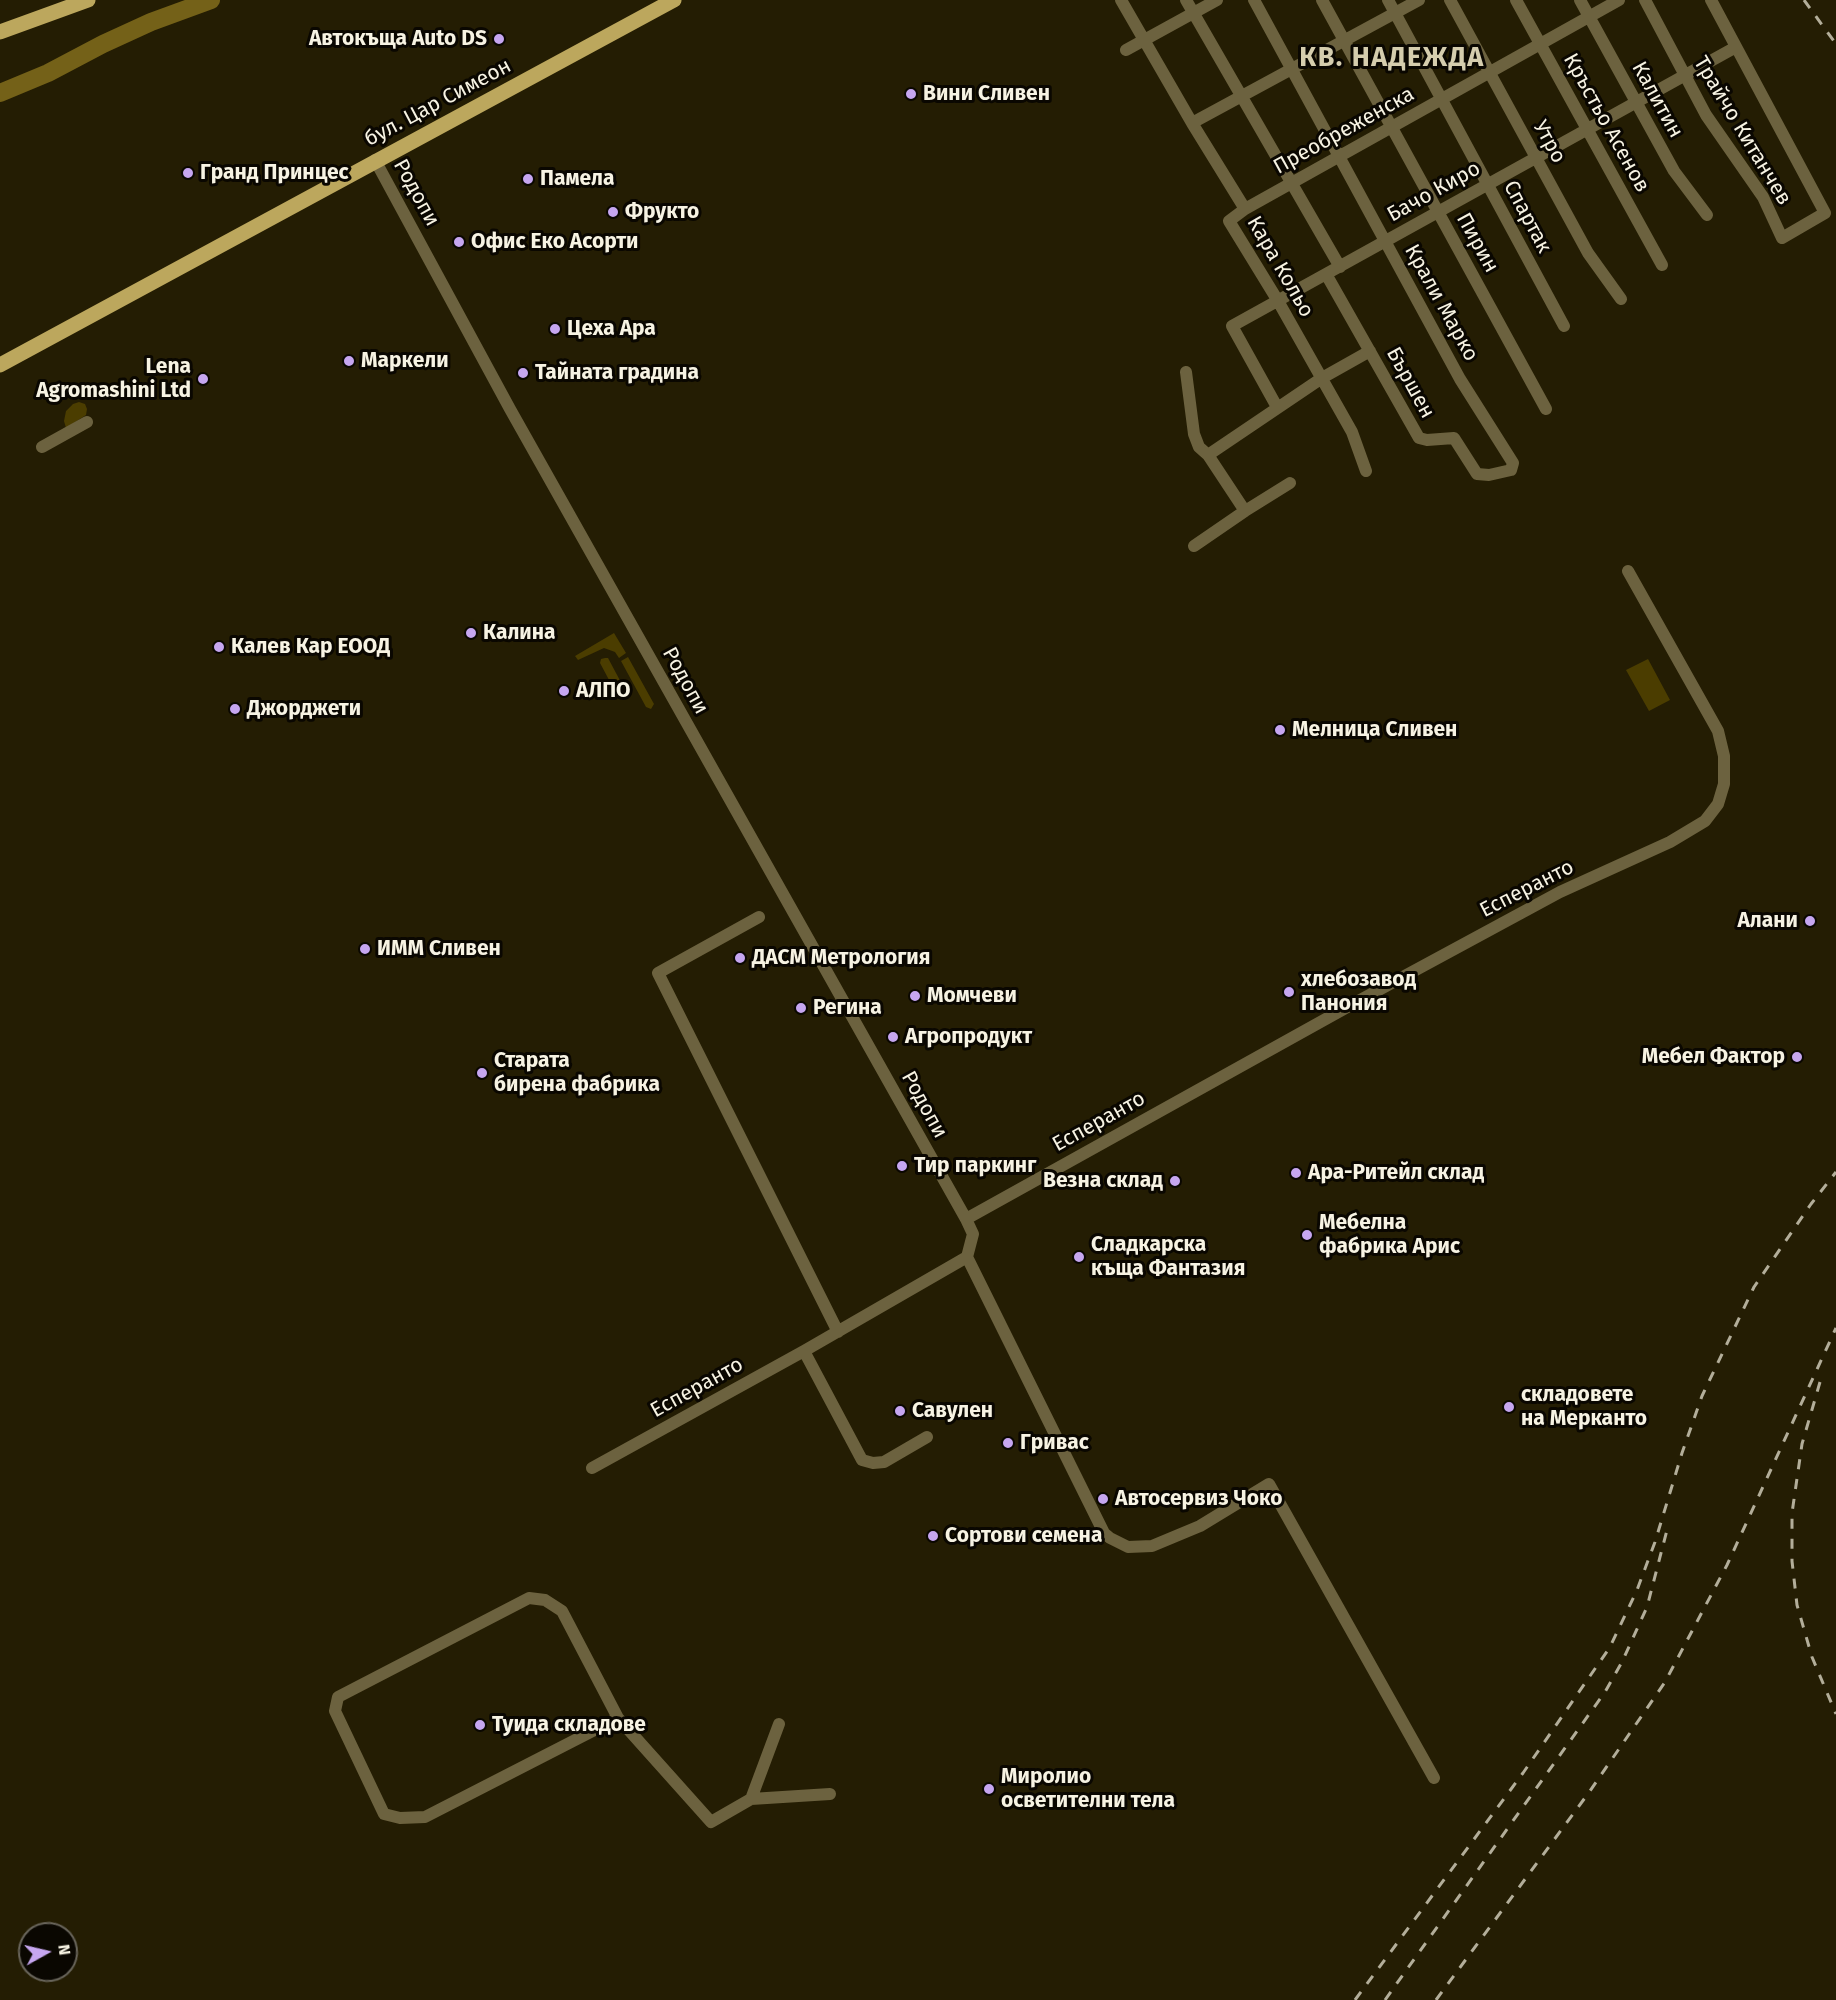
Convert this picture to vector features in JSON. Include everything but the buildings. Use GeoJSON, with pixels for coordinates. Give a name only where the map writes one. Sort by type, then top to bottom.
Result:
{"type":"FeatureCollection","features":[{"type":"Feature","properties":{"kind":"main road"},"geometry":{"type":"LineString","coordinates":[[0,32],[88,0]]}},
{"type":"Feature","properties":{"kind":"main road","name":"бул. Цар Симеон"},"geometry":{"type":"LineString","coordinates":[[0,365],[674,0]]}},
{"type":"Feature","properties":{"kind":"street","name":"Кара Кольо"},"geometry":{"type":"LineString","coordinates":[[1121,0],[1245,209],[1229,221],[1278,301],[1352,432],[1366,471]]}},
{"type":"Feature","properties":{"kind":"street"},"geometry":{"type":"LineString","coordinates":[[1186,0],[1340,267]]}},
{"type":"Feature","properties":{"kind":"street"},"geometry":{"type":"LineString","coordinates":[[1126,50],[1217,0]]}},
{"type":"Feature","properties":{"kind":"street","name":"Крали Марко"},"geometry":{"type":"LineString","coordinates":[[1254,0],[1460,379],[1513,464]]}},
{"type":"Feature","properties":{"kind":"street","name":"Пирин"},"geometry":{"type":"LineString","coordinates":[[1322,0],[1546,409]]}},
{"type":"Feature","properties":{"kind":"street","name":"Спартак"},"geometry":{"type":"LineString","coordinates":[[1388,0],[1564,326]]}},
{"type":"Feature","properties":{"kind":"street"},"geometry":{"type":"LineString","coordinates":[[1192,123],[1419,0]]}},
{"type":"Feature","properties":{"kind":"street","name":"Утро"},"geometry":{"type":"LineString","coordinates":[[1450,0],[1588,253],[1621,299]]}},
{"type":"Feature","properties":{"kind":"street","name":"Кръстьо Асенов"},"geometry":{"type":"LineString","coordinates":[[1516,0],[1662,265]]}},
{"type":"Feature","properties":{"kind":"street","name":"Калитин"},"geometry":{"type":"LineString","coordinates":[[1580,0],[1674,171],[1707,215]]}},
{"type":"Feature","properties":{"kind":"street","name":"Преобреженска"},"geometry":{"type":"LineString","coordinates":[[1245,209],[1619,0]]}},
{"type":"Feature","properties":{"kind":"street","name":"Трайчо Китанчев"},"geometry":{"type":"LineString","coordinates":[[1645,0],[1706,115],[1763,197],[1782,238],[1825,213],[1736,47]]}},
{"type":"Feature","properties":{"kind":"street"},"geometry":{"type":"LineString","coordinates":[[1711,0],[1736,47]]}},
{"type":"Feature","properties":{"kind":"street","name":"Бачо Киро"},"geometry":{"type":"LineString","coordinates":[[1277,407],[1232,326],[1736,47]]}},
{"type":"Feature","properties":{"kind":"street","name":"Родопи"},"geometry":{"type":"LineString","coordinates":[[375,160],[510,409],[966,1219]]}},
{"type":"Feature","properties":{"kind":"street","name":"Бършен"},"geometry":{"type":"LineString","coordinates":[[1326,274],[1419,438],[1427,440],[1454,438],[1477,474],[1482,476],[1511,470],[1513,464]]}},
{"type":"Feature","properties":{"kind":"street"},"geometry":{"type":"LineString","coordinates":[[1208,455],[1322,378],[1370,351]]}},
{"type":"Feature","properties":{"kind":"street"},"geometry":{"type":"LineString","coordinates":[[1186,372],[1194,434],[1199,447],[1208,455],[1245,511]]}},
{"type":"Feature","properties":{"kind":"street"},"geometry":{"type":"LineString","coordinates":[[42,447],[87,422]]}},
{"type":"Feature","properties":{"kind":"street"},"geometry":{"type":"LineString","coordinates":[[1194,546],[1290,483]]}},
{"type":"Feature","properties":{"kind":"street","name":"Есперанто"},"geometry":{"type":"LineString","coordinates":[[966,1219],[1344,1009],[1539,904],[1670,842],[1705,821],[1718,804],[1724,784],[1724,756],[1718,731],[1628,571]]}},
{"type":"Feature","properties":{"kind":"street"},"geometry":{"type":"LineString","coordinates":[[759,917],[658,973],[838,1332]]}},
{"type":"Feature","properties":{"kind":"street"},"geometry":{"type":"LineString","coordinates":[[966,1219],[973,1234],[967,1257],[1104,1533],[1128,1547],[1152,1546],[1200,1526],[1269,1484],[1434,1778]]}},
{"type":"Feature","properties":{"kind":"street","name":"Есперанто"},"geometry":{"type":"LineString","coordinates":[[592,1468],[838,1332],[967,1257]]}},
{"type":"Feature","properties":{"kind":"street"},"geometry":{"type":"LineString","coordinates":[[804,1351],[862,1460],[873,1463],[884,1462],[927,1437]]}},
{"type":"Feature","properties":{"kind":"street"},"geometry":{"type":"LineString","coordinates":[[618,1718],[424,1817],[400,1818],[384,1814],[335,1711],[338,1696],[529,1598],[545,1600],[562,1611],[618,1718],[711,1822],[751,1799],[830,1794]]}},
{"type":"Feature","properties":{"kind":"street"},"geometry":{"type":"LineString","coordinates":[[751,1799],[779,1724]]}},
{"type":"Feature","properties":{"kind":"shaded area"},"geometry":{"type":"Polygon","coordinates":[[[79,402],[85,404],[86,415],[66,428],[64,421],[66,411],[79,402]]]}},
{"type":"Feature","properties":{"kind":"shaded area"},"geometry":{"type":"Polygon","coordinates":[[[614,633],[626,653],[619,658],[615,652],[604,648],[578,660],[575,656],[614,633]]]}},
{"type":"Feature","properties":{"kind":"shaded area"},"geometry":{"type":"Polygon","coordinates":[[[628,657],[654,704],[651,709],[646,707],[621,661],[628,657]]]}},
{"type":"Feature","properties":{"kind":"shaded area"},"geometry":{"type":"Polygon","coordinates":[[[608,658],[624,688],[622,694],[616,693],[600,663],[601,659],[608,658]]]}},
{"type":"Feature","properties":{"kind":"shaded area"},"geometry":{"type":"Polygon","coordinates":[[[1648,659],[1670,700],[1649,711],[1626,670],[1648,659]]]}},
{"type":"Feature","properties":{"kind":"waterway"},"geometry":{"type":"LineString","coordinates":[[0,93],[48,73],[151,22],[211,0]]}},
{"type":"Feature","properties":{"kind":"railway"},"geometry":{"type":"LineString","coordinates":[[1804,0],[1836,44]]}},
{"type":"Feature","properties":{"kind":"railway"},"geometry":{"type":"LineString","coordinates":[[1355,2000],[1523,1773],[1610,1647],[1637,1590],[1655,1542],[1702,1396],[1754,1287],[1836,1172]]}},
{"type":"Feature","properties":{"kind":"railway"},"geometry":{"type":"LineString","coordinates":[[1436,2000],[1590,1791],[1665,1682],[1727,1565],[1836,1328]]}},
{"type":"Feature","properties":{"kind":"railway"},"geometry":{"type":"LineString","coordinates":[[1820,1382],[1802,1444],[1792,1513],[1792,1561],[1797,1605],[1812,1657],[1836,1714]]}},
{"type":"Feature","properties":{"kind":"railway"},"geometry":{"type":"LineString","coordinates":[[1385,2000],[1605,1692],[1622,1662],[1647,1607],[1667,1530]]}},
{"type":"Feature","properties":{"kind":"place","name":"Автокъща Auto DS"},"geometry":{"type":"Point","coordinates":[499,39]}},
{"type":"Feature","properties":{"kind":"place","name":"Вини Сливен"},"geometry":{"type":"Point","coordinates":[911,94]}},
{"type":"Feature","properties":{"kind":"place","name":"Гранд Принцес"},"geometry":{"type":"Point","coordinates":[188,173]}},
{"type":"Feature","properties":{"kind":"place","name":"Памела"},"geometry":{"type":"Point","coordinates":[528,179]}},
{"type":"Feature","properties":{"kind":"place","name":"Фрукто"},"geometry":{"type":"Point","coordinates":[613,212]}},
{"type":"Feature","properties":{"kind":"place","name":"Офис Еко Асорти"},"geometry":{"type":"Point","coordinates":[459,242]}},
{"type":"Feature","properties":{"kind":"place","name":"Цеха Ара"},"geometry":{"type":"Point","coordinates":[555,329]}},
{"type":"Feature","properties":{"kind":"place","name":"Маркели"},"geometry":{"type":"Point","coordinates":[349,361]}},
{"type":"Feature","properties":{"kind":"place","name":"Тайната градина"},"geometry":{"type":"Point","coordinates":[523,373]}},
{"type":"Feature","properties":{"kind":"place","name":"Lena Agromashini Ltd"},"geometry":{"type":"Point","coordinates":[203,379]}},
{"type":"Feature","properties":{"kind":"place","name":"Калина"},"geometry":{"type":"Point","coordinates":[471,633]}},
{"type":"Feature","properties":{"kind":"place","name":"Калев Кар ЕООД"},"geometry":{"type":"Point","coordinates":[219,647]}},
{"type":"Feature","properties":{"kind":"place","name":"АЛПО"},"geometry":{"type":"Point","coordinates":[564,691]}},
{"type":"Feature","properties":{"kind":"place","name":"Джорджети"},"geometry":{"type":"Point","coordinates":[235,709]}},
{"type":"Feature","properties":{"kind":"place","name":"Мелница Сливен"},"geometry":{"type":"Point","coordinates":[1280,730]}},
{"type":"Feature","properties":{"kind":"place","name":"Алани"},"geometry":{"type":"Point","coordinates":[1810,921]}},
{"type":"Feature","properties":{"kind":"place","name":"ИММ Сливен"},"geometry":{"type":"Point","coordinates":[365,949]}},
{"type":"Feature","properties":{"kind":"place","name":"ДАСМ Метрология"},"geometry":{"type":"Point","coordinates":[740,958]}},
{"type":"Feature","properties":{"kind":"place","name":"хлебозавод Панония"},"geometry":{"type":"Point","coordinates":[1289,992]}},
{"type":"Feature","properties":{"kind":"place","name":"Момчеви"},"geometry":{"type":"Point","coordinates":[915,996]}},
{"type":"Feature","properties":{"kind":"place","name":"Регина"},"geometry":{"type":"Point","coordinates":[801,1008]}},
{"type":"Feature","properties":{"kind":"place","name":"Агропродукт"},"geometry":{"type":"Point","coordinates":[893,1037]}},
{"type":"Feature","properties":{"kind":"place","name":"Мебел Фактор"},"geometry":{"type":"Point","coordinates":[1797,1057]}},
{"type":"Feature","properties":{"kind":"place","name":"Старата бирена фабрика"},"geometry":{"type":"Point","coordinates":[482,1073]}},
{"type":"Feature","properties":{"kind":"place","name":"Тир паркинг"},"geometry":{"type":"Point","coordinates":[902,1166]}},
{"type":"Feature","properties":{"kind":"place","name":"Ара-Ритейл склад"},"geometry":{"type":"Point","coordinates":[1296,1173]}},
{"type":"Feature","properties":{"kind":"place","name":"Везна склад"},"geometry":{"type":"Point","coordinates":[1175,1181]}},
{"type":"Feature","properties":{"kind":"place","name":"Мебелна фабрика Арис"},"geometry":{"type":"Point","coordinates":[1307,1235]}},
{"type":"Feature","properties":{"kind":"place","name":"Сладкарска къща Фантазия"},"geometry":{"type":"Point","coordinates":[1079,1257]}},
{"type":"Feature","properties":{"kind":"place","name":"складовете на Мерканто"},"geometry":{"type":"Point","coordinates":[1509,1407]}},
{"type":"Feature","properties":{"kind":"place","name":"Савулен"},"geometry":{"type":"Point","coordinates":[900,1411]}},
{"type":"Feature","properties":{"kind":"place","name":"Гривас"},"geometry":{"type":"Point","coordinates":[1008,1443]}},
{"type":"Feature","properties":{"kind":"place","name":"Автосервиз Чоко"},"geometry":{"type":"Point","coordinates":[1103,1499]}},
{"type":"Feature","properties":{"kind":"place","name":"Сортови семена"},"geometry":{"type":"Point","coordinates":[933,1536]}},
{"type":"Feature","properties":{"kind":"place","name":"Туида складове"},"geometry":{"type":"Point","coordinates":[480,1725]}},
{"type":"Feature","properties":{"kind":"place","name":"Миролио осветителни тела"},"geometry":{"type":"Point","coordinates":[989,1789]}},
{"type":"Feature","properties":{"kind":"district","name":"КВ. НАДЕЖДА"},"geometry":{"type":"Point","coordinates":[1392,58]}}]}
